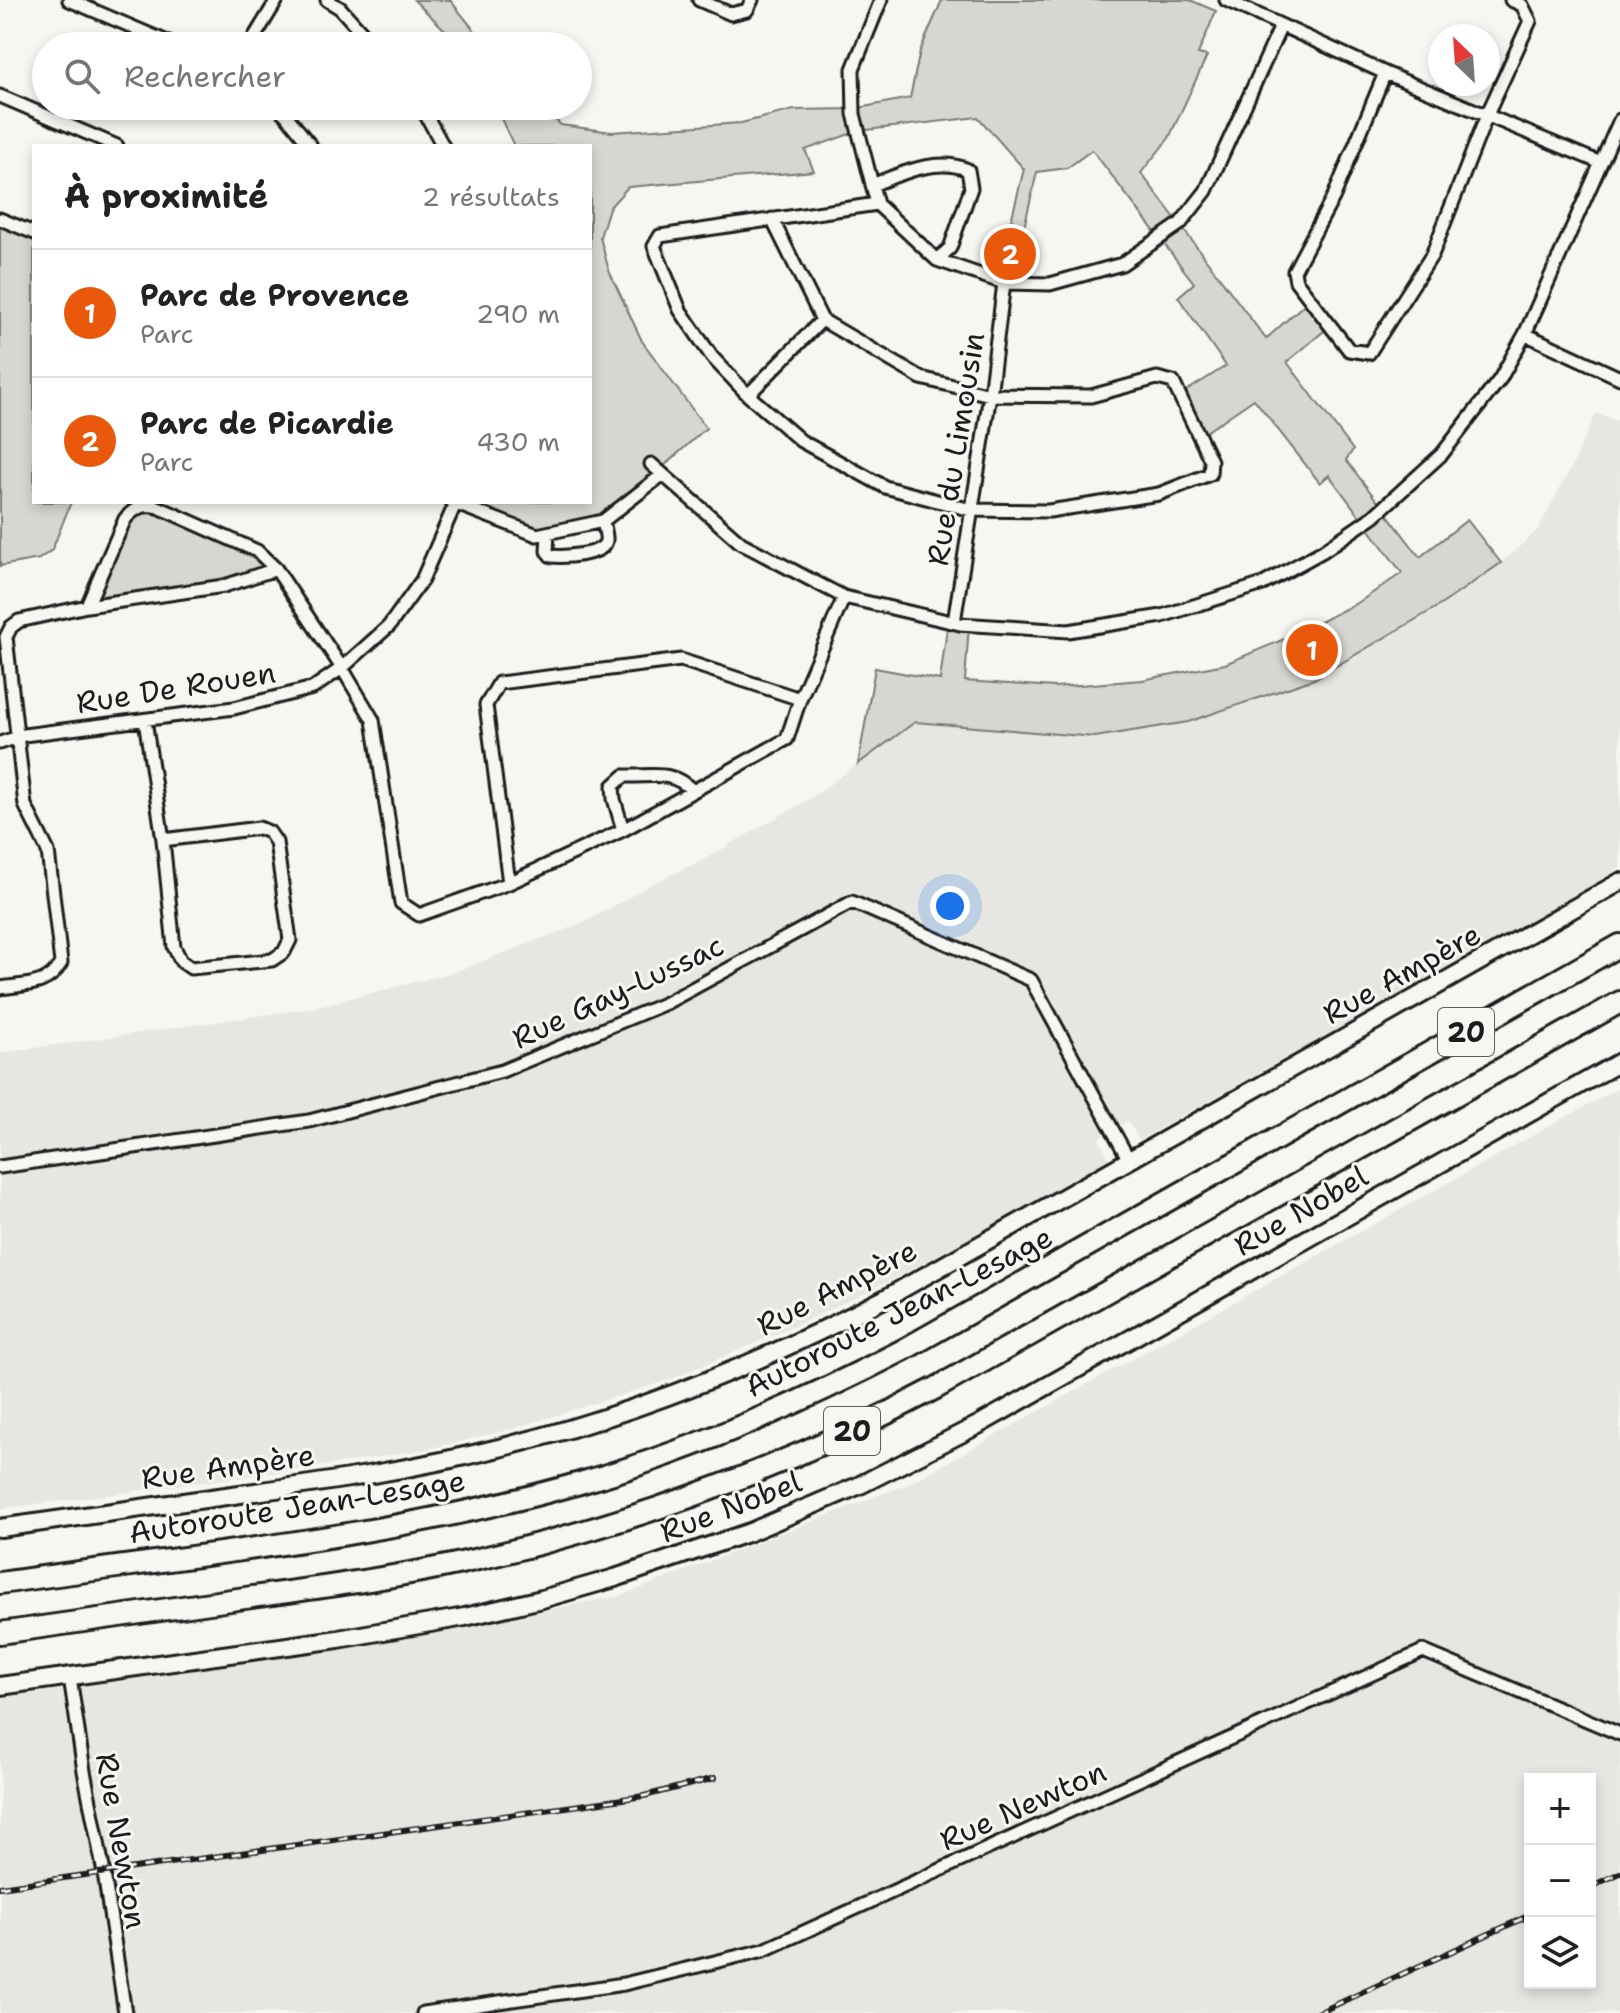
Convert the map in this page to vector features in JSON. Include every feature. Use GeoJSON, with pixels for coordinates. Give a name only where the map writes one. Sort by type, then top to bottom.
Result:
{"type":"FeatureCollection","features":[{"type":"Feature","properties":{"kind":"highway","name":"Autoroute Jean-Lesage"},"geometry":{"type":"LineString","coordinates":[[0,1583],[427,1520],[584,1482],[708,1440],[784,1409],[905,1349],[1620,945]]}},
{"type":"Feature","properties":{"kind":"highway","name":"20"},"geometry":{"type":"LineString","coordinates":[[0,1633],[414,1572],[590,1530],[725,1485],[841,1436],[936,1388],[1620,1002]]}},
{"type":"Feature","properties":{"kind":"street"},"geometry":{"type":"LineString","coordinates":[[69,0],[144,32]]}},
{"type":"Feature","properties":{"kind":"street"},"geometry":{"type":"LineString","coordinates":[[258,32],[277,0]]}},
{"type":"Feature","properties":{"kind":"street"},"geometry":{"type":"LineString","coordinates":[[327,0],[343,4],[364,32]]}},
{"type":"Feature","properties":{"kind":"street"},"geometry":{"type":"LineString","coordinates":[[699,0],[731,14],[747,10],[752,0]]}},
{"type":"Feature","properties":{"kind":"street"},"geometry":{"type":"LineString","coordinates":[[881,0],[853,69],[854,114],[877,204],[937,260],[1004,283],[1050,284],[1122,264],[1180,224],[1206,191],[1281,26]]}},
{"type":"Feature","properties":{"kind":"street"},"geometry":{"type":"LineString","coordinates":[[1226,0],[1385,73],[1601,163]]}},
{"type":"Feature","properties":{"kind":"street"},"geometry":{"type":"LineString","coordinates":[[1385,73],[1334,196],[1294,271],[1296,281],[1349,350],[1369,353],[1432,255],[1487,115],[1530,21],[1522,5],[1511,0]]}},
{"type":"Feature","properties":{"kind":"street"},"geometry":{"type":"LineString","coordinates":[[0,96],[32,110]]}},
{"type":"Feature","properties":{"kind":"street"},"geometry":{"type":"LineString","coordinates":[[56,120],[112,144]]}},
{"type":"Feature","properties":{"kind":"street"},"geometry":{"type":"LineString","coordinates":[[290,120],[309,144]]}},
{"type":"Feature","properties":{"kind":"street"},"geometry":{"type":"LineString","coordinates":[[429,120],[442,144]]}},
{"type":"Feature","properties":{"kind":"street"},"geometry":{"type":"LineString","coordinates":[[651,464],[741,543],[844,597],[969,625],[1068,631],[1162,616],[1263,584],[1323,551],[1374,516],[1442,454],[1500,379],[1525,334],[1620,120]]}},
{"type":"Feature","properties":{"kind":"street"},"geometry":{"type":"LineString","coordinates":[[872,185],[905,172],[940,165],[960,166],[968,170],[971,188],[950,248],[937,260]]}},
{"type":"Feature","properties":{"kind":"street"},"geometry":{"type":"LineString","coordinates":[[772,219],[822,320],[921,378],[990,395],[1091,396],[1157,378],[1173,382],[1211,461],[1210,474],[1159,494],[1049,511],[971,510],[885,487],[801,441],[748,395],[712,357],[680,310],[654,246],[660,236],[772,219],[877,204]]}},
{"type":"Feature","properties":{"kind":"street"},"geometry":{"type":"LineString","coordinates":[[0,219],[32,232]]}},
{"type":"Feature","properties":{"kind":"street","name":"Rue du Limousin"},"geometry":{"type":"LineString","coordinates":[[954,622],[990,395],[1004,283]]}},
{"type":"Feature","properties":{"kind":"street"},"geometry":{"type":"LineString","coordinates":[[748,395],[822,320]]}},
{"type":"Feature","properties":{"kind":"street"},"geometry":{"type":"LineString","coordinates":[[1525,334],[1620,378]]}},
{"type":"Feature","properties":{"kind":"street"},"geometry":{"type":"LineString","coordinates":[[457,504],[537,535],[603,521],[662,475]]}},
{"type":"Feature","properties":{"kind":"street"},"geometry":{"type":"LineString","coordinates":[[87,606],[125,519],[134,508],[149,504],[257,551],[276,569],[373,720],[401,903],[419,915],[509,883],[623,830],[787,739],[800,699],[844,597]]}},
{"type":"Feature","properties":{"kind":"street","name":"Rue De Rouen"},"geometry":{"type":"LineString","coordinates":[[0,743],[18,737],[234,708],[313,688],[342,668],[389,626],[422,580],[454,504]]}},
{"type":"Feature","properties":{"kind":"street"},"geometry":{"type":"LineString","coordinates":[[548,533],[547,551],[551,556],[595,551],[606,542],[603,521]]}},
{"type":"Feature","properties":{"kind":"street"},"geometry":{"type":"LineString","coordinates":[[0,988],[44,981],[56,973],[61,963],[48,851],[25,805],[6,637],[11,627],[19,621],[87,606],[224,586],[276,569]]}},
{"type":"Feature","properties":{"kind":"street"},"geometry":{"type":"LineString","coordinates":[[509,883],[486,705],[499,683],[681,660],[800,699]]}},
{"type":"Feature","properties":{"kind":"street"},"geometry":{"type":"LineString","coordinates":[[145,720],[163,840],[174,947],[181,961],[191,968],[205,967],[272,960],[284,952],[290,940],[276,842],[269,832],[259,828],[163,840]]}},
{"type":"Feature","properties":{"kind":"street"},"geometry":{"type":"LineString","coordinates":[[623,830],[613,786],[624,776],[667,776],[682,780],[693,791]]}},
{"type":"Feature","properties":{"kind":"street","name":"Rue Ampère"},"geometry":{"type":"LineString","coordinates":[[0,1528],[406,1468],[523,1442],[604,1419],[725,1374],[828,1328],[910,1285],[1620,882]]}},
{"type":"Feature","properties":{"kind":"street","name":"Rue Gay-Lussac"},"geometry":{"type":"LineString","coordinates":[[0,1167],[309,1121],[502,1071],[666,1003],[852,902],[1031,980],[1129,1160]]}},
{"type":"Feature","properties":{"kind":"street","name":"Rue Nobel"},"geometry":{"type":"LineString","coordinates":[[0,1686],[355,1636],[474,1615],[615,1578],[767,1525],[886,1473],[985,1421],[1620,1062]]}},
{"type":"Feature","properties":{"kind":"street","name":"Rue Newton"},"geometry":{"type":"LineString","coordinates":[[423,2013],[624,1984],[764,1950],[1423,1651],[1620,1734]]}},
{"type":"Feature","properties":{"kind":"street","name":"Rue Newton"},"geometry":{"type":"LineString","coordinates":[[70,1677],[125,2013]]}},
{"type":"Feature","properties":{"kind":"shaded area"},"geometry":{"type":"Polygon","coordinates":[[[414,0],[450,0],[476,32],[446,31],[414,0]]]}},
{"type":"Feature","properties":{"kind":"shaded area"},"geometry":{"type":"Polygon","coordinates":[[[942,0],[1190,0],[1216,11],[1198,54],[1207,56],[1169,138],[1141,173],[1266,339],[1310,299],[1330,326],[1287,362],[1353,450],[1346,460],[1420,557],[1467,520],[1501,563],[1442,604],[1314,679],[1188,722],[1095,737],[915,722],[858,764],[875,668],[940,680],[948,621],[969,625],[965,681],[1055,687],[1142,680],[1225,664],[1294,635],[1359,602],[1402,573],[1329,475],[1320,483],[1254,399],[1200,436],[1180,395],[1226,366],[1178,297],[1194,283],[1092,150],[1067,168],[1037,172],[1011,283],[996,281],[1024,169],[978,117],[858,131],[805,150],[814,171],[628,187],[609,208],[600,237],[609,271],[642,341],[706,428],[603,521],[537,535],[461,504],[592,504],[592,144],[513,144],[502,120],[555,120],[561,125],[612,132],[741,123],[794,110],[854,109],[910,98],[920,51],[942,0]]]}},
{"type":"Feature","properties":{"kind":"shaded area"},"geometry":{"type":"Polygon","coordinates":[[[0,219],[32,232],[32,504],[70,504],[52,550],[39,559],[0,566],[0,219]]]}},
{"type":"Feature","properties":{"kind":"shaded area"},"geometry":{"type":"Polygon","coordinates":[[[1596,413],[1620,422],[1620,868],[1139,1140],[1128,1121],[1099,1138],[1109,1160],[911,1270],[802,1323],[669,1380],[512,1429],[429,1449],[0,1509],[0,1053],[311,1008],[451,973],[585,922],[705,859],[811,798],[915,722],[1095,737],[1314,679],[1442,604],[1501,563],[1538,530],[1596,413]]]}},
{"type":"Feature","properties":{"kind":"shaded area"},"geometry":{"type":"Polygon","coordinates":[[[149,504],[257,551],[276,569],[224,586],[87,606],[125,519],[149,504]]]}},
{"type":"Feature","properties":{"kind":"shaded area"},"geometry":{"type":"Polygon","coordinates":[[[1620,1087],[1620,2013],[0,2013],[0,1698],[467,1627],[620,1596],[910,1483],[1620,1087]]]}},
{"type":"Feature","properties":{"kind":"railway"},"geometry":{"type":"LineString","coordinates":[[0,1887],[644,1796],[715,1778]]}},
{"type":"Feature","properties":{"kind":"railway"},"geometry":{"type":"LineString","coordinates":[[1596,1884],[1620,1873]]}},
{"type":"Feature","properties":{"kind":"railway"},"geometry":{"type":"LineString","coordinates":[[1318,2013],[1526,1917]]}},
{"type":"Feature","properties":{"kind":"place","name":"Parc de Picardie"},"geometry":{"type":"Point","coordinates":[1010,254]}},
{"type":"Feature","properties":{"kind":"place","name":"Parc de Provence"},"geometry":{"type":"Point","coordinates":[1312,650]}}]}
